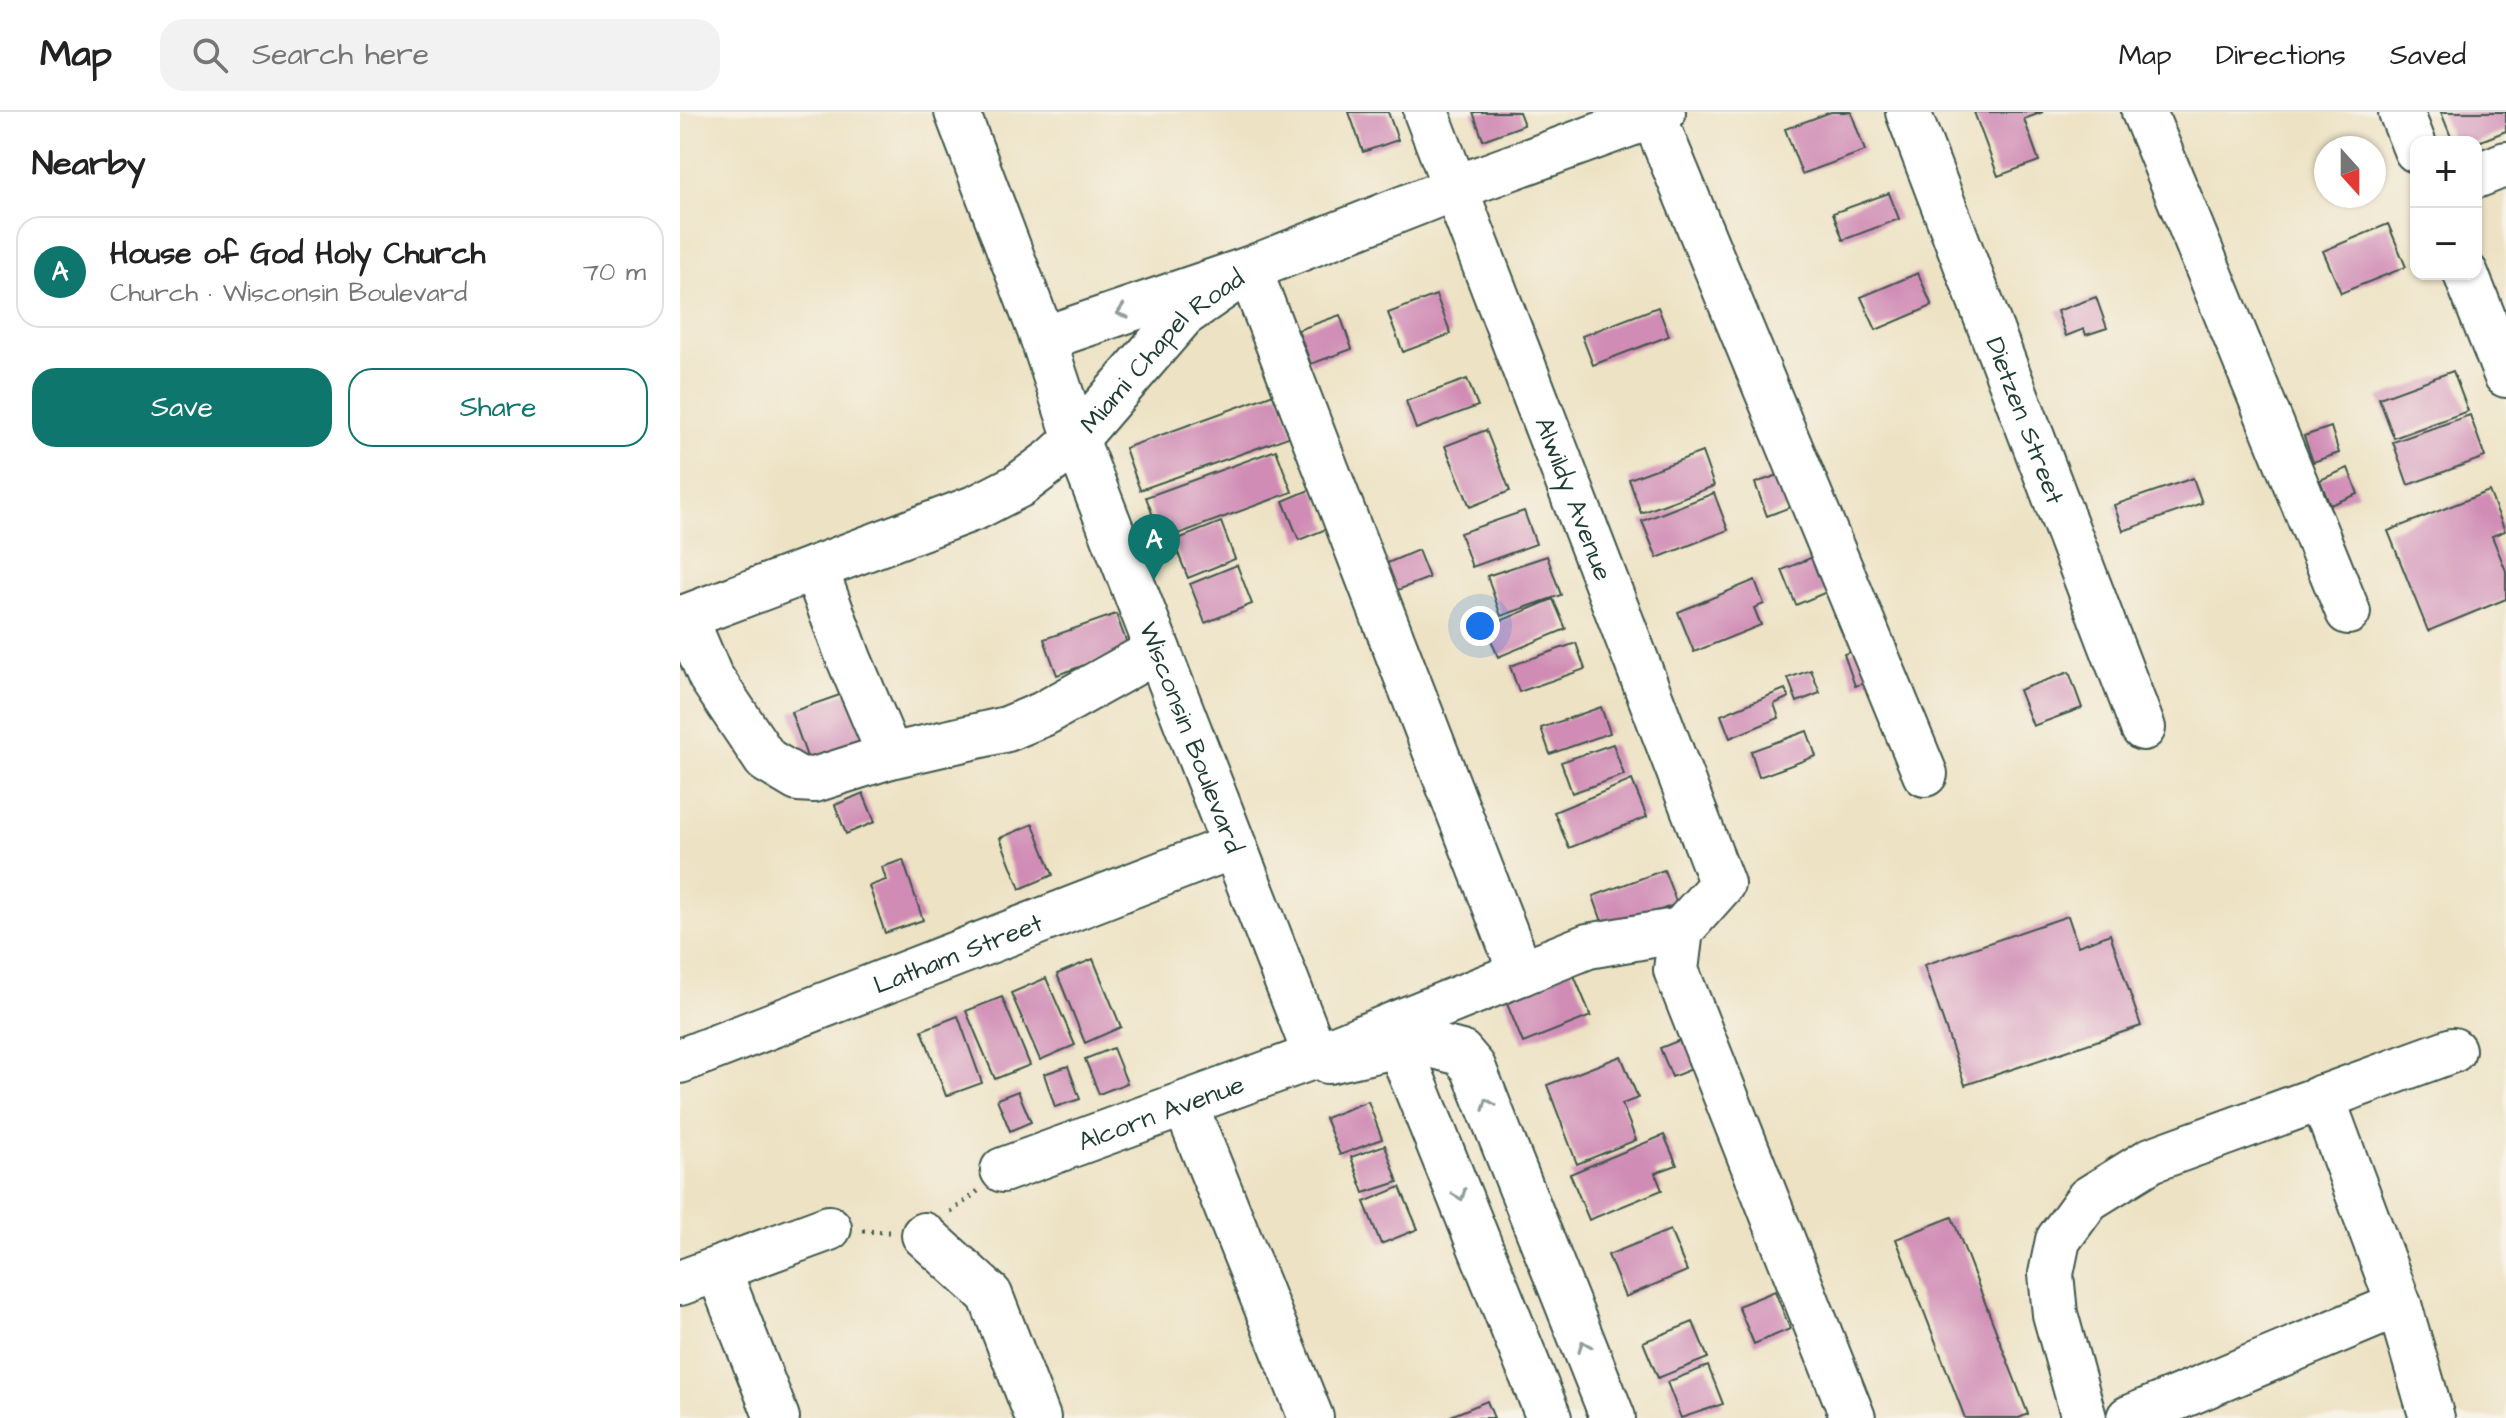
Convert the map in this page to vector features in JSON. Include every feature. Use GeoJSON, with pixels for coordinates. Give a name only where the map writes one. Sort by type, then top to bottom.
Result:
{"type":"FeatureCollection","features":[{"type":"Feature","properties":{"kind":"street","name":"Wisconsin Boulevard"},"geometry":{"type":"LineString","coordinates":[[957,112],[1043,339],[1076,439],[1313,1049],[1318,1055]]}},
{"type":"Feature","properties":{"kind":"street","name":"Alwildy Avenue"},"geometry":{"type":"LineString","coordinates":[[1426,112],[1722,884],[1681,930]]}},
{"type":"Feature","properties":{"kind":"street","name":"Dietzen Street"},"geometry":{"type":"LineString","coordinates":[[1908,112],[2143,728]]}},
{"type":"Feature","properties":{"kind":"street"},"geometry":{"type":"LineString","coordinates":[[2144,112],[2348,612]]}},
{"type":"Feature","properties":{"kind":"street"},"geometry":{"type":"LineString","coordinates":[[2401,112],[2410,136]]}},
{"type":"Feature","properties":{"kind":"street"},"geometry":{"type":"LineString","coordinates":[[1658,114],[1925,774]]}},
{"type":"Feature","properties":{"kind":"street","name":"Miami Chapel Road"},"geometry":{"type":"LineString","coordinates":[[683,618],[977,507],[1018,486],[1076,439],[1183,315],[1249,269],[1455,188],[1658,114]]}},
{"type":"Feature","properties":{"kind":"street"},"geometry":{"type":"LineString","coordinates":[[2482,174],[2506,164]]}},
{"type":"Feature","properties":{"kind":"street"},"geometry":{"type":"LineString","coordinates":[[1043,339],[1249,269],[1521,973]]}},
{"type":"Feature","properties":{"kind":"street"},"geometry":{"type":"LineString","coordinates":[[2468,280],[2506,375]]}},
{"type":"Feature","properties":{"kind":"street"},"geometry":{"type":"LineString","coordinates":[[815,568],[890,756]]}},
{"type":"Feature","properties":{"kind":"street"},"geometry":{"type":"LineString","coordinates":[[683,618],[710,676],[766,760],[798,779],[814,780],[890,756],[1007,729],[1043,714],[1158,650]]}},
{"type":"Feature","properties":{"kind":"street","name":"Latham Street"},"geometry":{"type":"LineString","coordinates":[[680,1061],[1234,846]]}},
{"type":"Feature","properties":{"kind":"street"},"geometry":{"type":"LineString","coordinates":[[1681,930],[1676,970],[1853,1418]]}},
{"type":"Feature","properties":{"kind":"street","name":"Alcorn Avenue"},"geometry":{"type":"LineString","coordinates":[[1003,1170],[1318,1055],[1588,946],[1681,930]]}},
{"type":"Feature","properties":{"kind":"street"},"geometry":{"type":"LineString","coordinates":[[1318,1055],[1328,1061],[1399,1045],[1423,1043],[1461,1053],[1473,1067],[1613,1418]]}},
{"type":"Feature","properties":{"kind":"street"},"geometry":{"type":"LineString","coordinates":[[1399,1045],[1549,1418]]}},
{"type":"Feature","properties":{"kind":"street"},"geometry":{"type":"LineString","coordinates":[[2084,1418],[2055,1314],[2051,1274],[2058,1240],[2088,1199],[2151,1160],[2453,1050]]}},
{"type":"Feature","properties":{"kind":"street"},"geometry":{"type":"LineString","coordinates":[[2322,1097],[2399,1305],[2432,1418]]}},
{"type":"Feature","properties":{"kind":"street"},"geometry":{"type":"LineString","coordinates":[[1185,1104],[1311,1418]]}},
{"type":"Feature","properties":{"kind":"street"},"geometry":{"type":"LineString","coordinates":[[777,1418],[699,1276],[829,1228]]}},
{"type":"Feature","properties":{"kind":"street"},"geometry":{"type":"LineString","coordinates":[[924,1235],[990,1295],[1038,1418]]}},
{"type":"Feature","properties":{"kind":"street"},"geometry":{"type":"LineString","coordinates":[[2129,1418],[2399,1305]]}},
{"type":"Feature","properties":{"kind":"building"},"geometry":{"type":"Polygon","coordinates":[[[1349,112],[1388,112],[1398,140],[1363,152],[1349,112]]]}},
{"type":"Feature","properties":{"kind":"building"},"geometry":{"type":"Polygon","coordinates":[[[1473,112],[1519,112],[1524,125],[1483,140],[1473,112]]]}},
{"type":"Feature","properties":{"kind":"building"},"geometry":{"type":"Polygon","coordinates":[[[1831,112],[1851,112],[1865,151],[1802,174],[1785,129],[1831,112]]]}},
{"type":"Feature","properties":{"kind":"building"},"geometry":{"type":"Polygon","coordinates":[[[1974,112],[2043,112],[2024,119],[2039,161],[1998,176],[1974,112]]]}},
{"type":"Feature","properties":{"kind":"building"},"geometry":{"type":"Polygon","coordinates":[[[2441,112],[2506,112],[2506,131],[2482,141],[2482,136],[2451,136],[2441,112]]]}},
{"type":"Feature","properties":{"kind":"building"},"geometry":{"type":"Polygon","coordinates":[[[1889,193],[1899,219],[1843,240],[1833,213],[1889,193]]]}},
{"type":"Feature","properties":{"kind":"building"},"geometry":{"type":"Polygon","coordinates":[[[2388,224],[2406,267],[2341,293],[2323,251],[2388,224]]]}},
{"type":"Feature","properties":{"kind":"building"},"geometry":{"type":"Polygon","coordinates":[[[1918,273],[1932,306],[1876,330],[1861,297],[1918,273]]]}},
{"type":"Feature","properties":{"kind":"building"},"geometry":{"type":"Polygon","coordinates":[[[1436,295],[1451,334],[1403,352],[1388,313],[1436,295]]]}},
{"type":"Feature","properties":{"kind":"building"},"geometry":{"type":"Polygon","coordinates":[[[2096,297],[2107,328],[2086,335],[2084,329],[2066,336],[2057,311],[2096,297]]]}},
{"type":"Feature","properties":{"kind":"building"},"geometry":{"type":"Polygon","coordinates":[[[1658,307],[1669,336],[1593,365],[1582,336],[1658,307]]]}},
{"type":"Feature","properties":{"kind":"building"},"geometry":{"type":"Polygon","coordinates":[[[1340,315],[1352,349],[1311,364],[1298,330],[1340,315]]]}},
{"type":"Feature","properties":{"kind":"building"},"geometry":{"type":"Polygon","coordinates":[[[2453,371],[2468,411],[2394,438],[2379,398],[2453,371]]]}},
{"type":"Feature","properties":{"kind":"building"},"geometry":{"type":"Polygon","coordinates":[[[1467,379],[1478,406],[1416,429],[1406,401],[1467,379]]]}},
{"type":"Feature","properties":{"kind":"building"},"geometry":{"type":"Polygon","coordinates":[[[1279,392],[1294,435],[1140,490],[1125,448],[1279,392]]]}},
{"type":"Feature","properties":{"kind":"building"},"geometry":{"type":"Polygon","coordinates":[[[2470,415],[2485,457],[2408,485],[2393,442],[2470,415]]]}},
{"type":"Feature","properties":{"kind":"building"},"geometry":{"type":"Polygon","coordinates":[[[2331,427],[2339,453],[2313,462],[2304,436],[2331,427]]]}},
{"type":"Feature","properties":{"kind":"building"},"geometry":{"type":"Polygon","coordinates":[[[1486,430],[1510,491],[1470,507],[1445,446],[1486,430]]]}},
{"type":"Feature","properties":{"kind":"building"},"geometry":{"type":"Polygon","coordinates":[[[1276,450],[1292,492],[1162,540],[1146,497],[1276,450]]]}},
{"type":"Feature","properties":{"kind":"building"},"geometry":{"type":"Polygon","coordinates":[[[1702,452],[1714,486],[1641,513],[1629,479],[1702,452]]]}},
{"type":"Feature","properties":{"kind":"building"},"geometry":{"type":"Polygon","coordinates":[[[2348,468],[2358,494],[2330,505],[2320,480],[2348,468]]]}},
{"type":"Feature","properties":{"kind":"building"},"geometry":{"type":"Polygon","coordinates":[[[1790,471],[1801,503],[1767,516],[1755,483],[1790,471]]]}},
{"type":"Feature","properties":{"kind":"building"},"geometry":{"type":"Polygon","coordinates":[[[2193,478],[2202,503],[2123,531],[2114,505],[2193,478]]]}},
{"type":"Feature","properties":{"kind":"building"},"geometry":{"type":"Polygon","coordinates":[[[1314,488],[1329,528],[1299,540],[1283,501],[1314,488]]]}},
{"type":"Feature","properties":{"kind":"building"},"geometry":{"type":"Polygon","coordinates":[[[2489,491],[2505,531],[2492,536],[2506,571],[2506,599],[2428,631],[2388,531],[2489,491]]]}},
{"type":"Feature","properties":{"kind":"building"},"geometry":{"type":"Polygon","coordinates":[[[1714,493],[1728,530],[1657,558],[1642,521],[1714,493]]]}},
{"type":"Feature","properties":{"kind":"building"},"geometry":{"type":"Polygon","coordinates":[[[1524,511],[1536,544],[1472,567],[1460,533],[1524,511]]]}},
{"type":"Feature","properties":{"kind":"building"},"geometry":{"type":"Polygon","coordinates":[[[1221,522],[1235,559],[1188,578],[1173,541],[1221,522]]]}},
{"type":"Feature","properties":{"kind":"building"},"geometry":{"type":"Polygon","coordinates":[[[1418,550],[1429,578],[1395,591],[1385,564],[1418,550]]]}},
{"type":"Feature","properties":{"kind":"building"},"geometry":{"type":"Polygon","coordinates":[[[1547,556],[1561,595],[1501,616],[1487,576],[1547,556]]]}},
{"type":"Feature","properties":{"kind":"building"},"geometry":{"type":"Polygon","coordinates":[[[1815,556],[1829,591],[1796,605],[1782,570],[1815,556]]]}},
{"type":"Feature","properties":{"kind":"building"},"geometry":{"type":"Polygon","coordinates":[[[1237,565],[1252,604],[1205,623],[1190,584],[1237,565]]]}},
{"type":"Feature","properties":{"kind":"building"},"geometry":{"type":"Polygon","coordinates":[[[1755,580],[1764,604],[1754,608],[1761,625],[1694,652],[1678,612],[1755,580]]]}},
{"type":"Feature","properties":{"kind":"building"},"geometry":{"type":"Polygon","coordinates":[[[1553,599],[1566,629],[1498,657],[1486,627],[1553,599]]]}},
{"type":"Feature","properties":{"kind":"building"},"geometry":{"type":"Polygon","coordinates":[[[1116,614],[1129,649],[1057,675],[1044,639],[1116,614]]]}},
{"type":"Feature","properties":{"kind":"building"},"geometry":{"type":"Polygon","coordinates":[[[1576,643],[1585,669],[1519,692],[1510,666],[1576,643]]]}},
{"type":"Feature","properties":{"kind":"building"},"geometry":{"type":"Polygon","coordinates":[[[1864,647],[1875,679],[1855,686],[1844,654],[1864,647]]]}},
{"type":"Feature","properties":{"kind":"building"},"geometry":{"type":"Polygon","coordinates":[[[1811,670],[1820,693],[1797,702],[1788,678],[1811,670]]]}},
{"type":"Feature","properties":{"kind":"building"},"geometry":{"type":"Polygon","coordinates":[[[2069,672],[2082,708],[2033,726],[2019,690],[2069,672]]]}},
{"type":"Feature","properties":{"kind":"building"},"geometry":{"type":"Polygon","coordinates":[[[1785,689],[1789,697],[1774,704],[1779,718],[1730,738],[1721,715],[1785,689]]]}},
{"type":"Feature","properties":{"kind":"building"},"geometry":{"type":"Polygon","coordinates":[[[851,691],[871,746],[811,768],[791,712],[851,691]]]}},
{"type":"Feature","properties":{"kind":"building"},"geometry":{"type":"Polygon","coordinates":[[[1601,707],[1610,733],[1550,754],[1541,728],[1601,707]]]}},
{"type":"Feature","properties":{"kind":"building"},"geometry":{"type":"Polygon","coordinates":[[[1807,731],[1816,756],[1759,777],[1751,751],[1807,731]]]}},
{"type":"Feature","properties":{"kind":"building"},"geometry":{"type":"Polygon","coordinates":[[[1613,744],[1624,775],[1572,793],[1561,762],[1613,744]]]}},
{"type":"Feature","properties":{"kind":"building"},"geometry":{"type":"Polygon","coordinates":[[[1632,780],[1647,817],[1569,848],[1554,812],[1632,780]]]}},
{"type":"Feature","properties":{"kind":"building"},"geometry":{"type":"Polygon","coordinates":[[[863,793],[875,822],[846,834],[835,805],[863,793]]]}},
{"type":"Feature","properties":{"kind":"building"},"geometry":{"type":"Polygon","coordinates":[[[1033,824],[1053,875],[1020,889],[1000,838],[1033,824]]]}},
{"type":"Feature","properties":{"kind":"building"},"geometry":{"type":"Polygon","coordinates":[[[903,860],[923,920],[885,933],[869,886],[886,880],[882,867],[903,860]]]}},
{"type":"Feature","properties":{"kind":"building"},"geometry":{"type":"Polygon","coordinates":[[[1664,870],[1677,904],[1605,930],[1593,896],[1664,870]]]}},
{"type":"Feature","properties":{"kind":"building"},"geometry":{"type":"Polygon","coordinates":[[[2068,916],[2078,946],[2110,934],[2141,1026],[1965,1085],[1924,965],[2068,916]]]}},
{"type":"Feature","properties":{"kind":"building"},"geometry":{"type":"Polygon","coordinates":[[[1093,959],[1121,1027],[1085,1043],[1057,974],[1093,959]]]}},
{"type":"Feature","properties":{"kind":"building"},"geometry":{"type":"Polygon","coordinates":[[[1570,966],[1591,1016],[1523,1043],[1503,994],[1570,966]]]}},
{"type":"Feature","properties":{"kind":"building"},"geometry":{"type":"Polygon","coordinates":[[[1046,978],[1075,1045],[1040,1060],[1011,993],[1046,978]]]}},
{"type":"Feature","properties":{"kind":"building"},"geometry":{"type":"Polygon","coordinates":[[[1002,997],[1030,1065],[995,1079],[966,1011],[1002,997]]]}},
{"type":"Feature","properties":{"kind":"building"},"geometry":{"type":"Polygon","coordinates":[[[958,1016],[982,1083],[946,1096],[922,1030],[958,1016]]]}},
{"type":"Feature","properties":{"kind":"building"},"geometry":{"type":"Polygon","coordinates":[[[1690,1036],[1702,1065],[1672,1077],[1660,1048],[1690,1036]]]}},
{"type":"Feature","properties":{"kind":"building"},"geometry":{"type":"Polygon","coordinates":[[[1113,1048],[1127,1083],[1099,1094],[1085,1059],[1113,1048]]]}},
{"type":"Feature","properties":{"kind":"building"},"geometry":{"type":"Polygon","coordinates":[[[1621,1056],[1638,1098],[1622,1104],[1636,1140],[1577,1164],[1547,1085],[1621,1056]]]}},
{"type":"Feature","properties":{"kind":"building"},"geometry":{"type":"Polygon","coordinates":[[[1068,1066],[1080,1099],[1055,1107],[1044,1074],[1068,1066]]]}},
{"type":"Feature","properties":{"kind":"building"},"geometry":{"type":"Polygon","coordinates":[[[1018,1091],[1031,1122],[1010,1131],[997,1099],[1018,1091]]]}},
{"type":"Feature","properties":{"kind":"building"},"geometry":{"type":"Polygon","coordinates":[[[1368,1101],[1382,1139],[1340,1155],[1325,1118],[1368,1101]]]}},
{"type":"Feature","properties":{"kind":"building"},"geometry":{"type":"Polygon","coordinates":[[[1664,1135],[1677,1165],[1655,1173],[1662,1190],[1589,1220],[1570,1174],[1664,1135]]]}},
{"type":"Feature","properties":{"kind":"building"},"geometry":{"type":"Polygon","coordinates":[[[1385,1145],[1398,1182],[1364,1193],[1351,1157],[1385,1145]]]}},
{"type":"Feature","properties":{"kind":"building"},"geometry":{"type":"Polygon","coordinates":[[[1400,1187],[1418,1229],[1381,1244],[1364,1202],[1400,1187]]]}},
{"type":"Feature","properties":{"kind":"building"},"geometry":{"type":"Polygon","coordinates":[[[1952,1217],[2028,1414],[2019,1418],[1965,1418],[1896,1239],[1952,1217]]]}},
{"type":"Feature","properties":{"kind":"building"},"geometry":{"type":"Polygon","coordinates":[[[1670,1230],[1687,1271],[1625,1297],[1608,1255],[1670,1230]]]}},
{"type":"Feature","properties":{"kind":"building"},"geometry":{"type":"Polygon","coordinates":[[[1775,1291],[1790,1329],[1754,1344],[1738,1306],[1775,1291]]]}},
{"type":"Feature","properties":{"kind":"building"},"geometry":{"type":"Polygon","coordinates":[[[1693,1322],[1708,1358],[1658,1378],[1643,1342],[1693,1322]]]}},
{"type":"Feature","properties":{"kind":"building"},"geometry":{"type":"Polygon","coordinates":[[[1708,1366],[1723,1404],[1681,1418],[1667,1382],[1708,1366]]]}},
{"type":"Feature","properties":{"kind":"building"},"geometry":{"type":"Polygon","coordinates":[[[1487,1401],[1494,1418],[1446,1418],[1487,1401]]]}},
{"type":"Feature","properties":{"kind":"place","name":"House of God Holy Church"},"geometry":{"type":"Point","coordinates":[1154,580]}}]}
